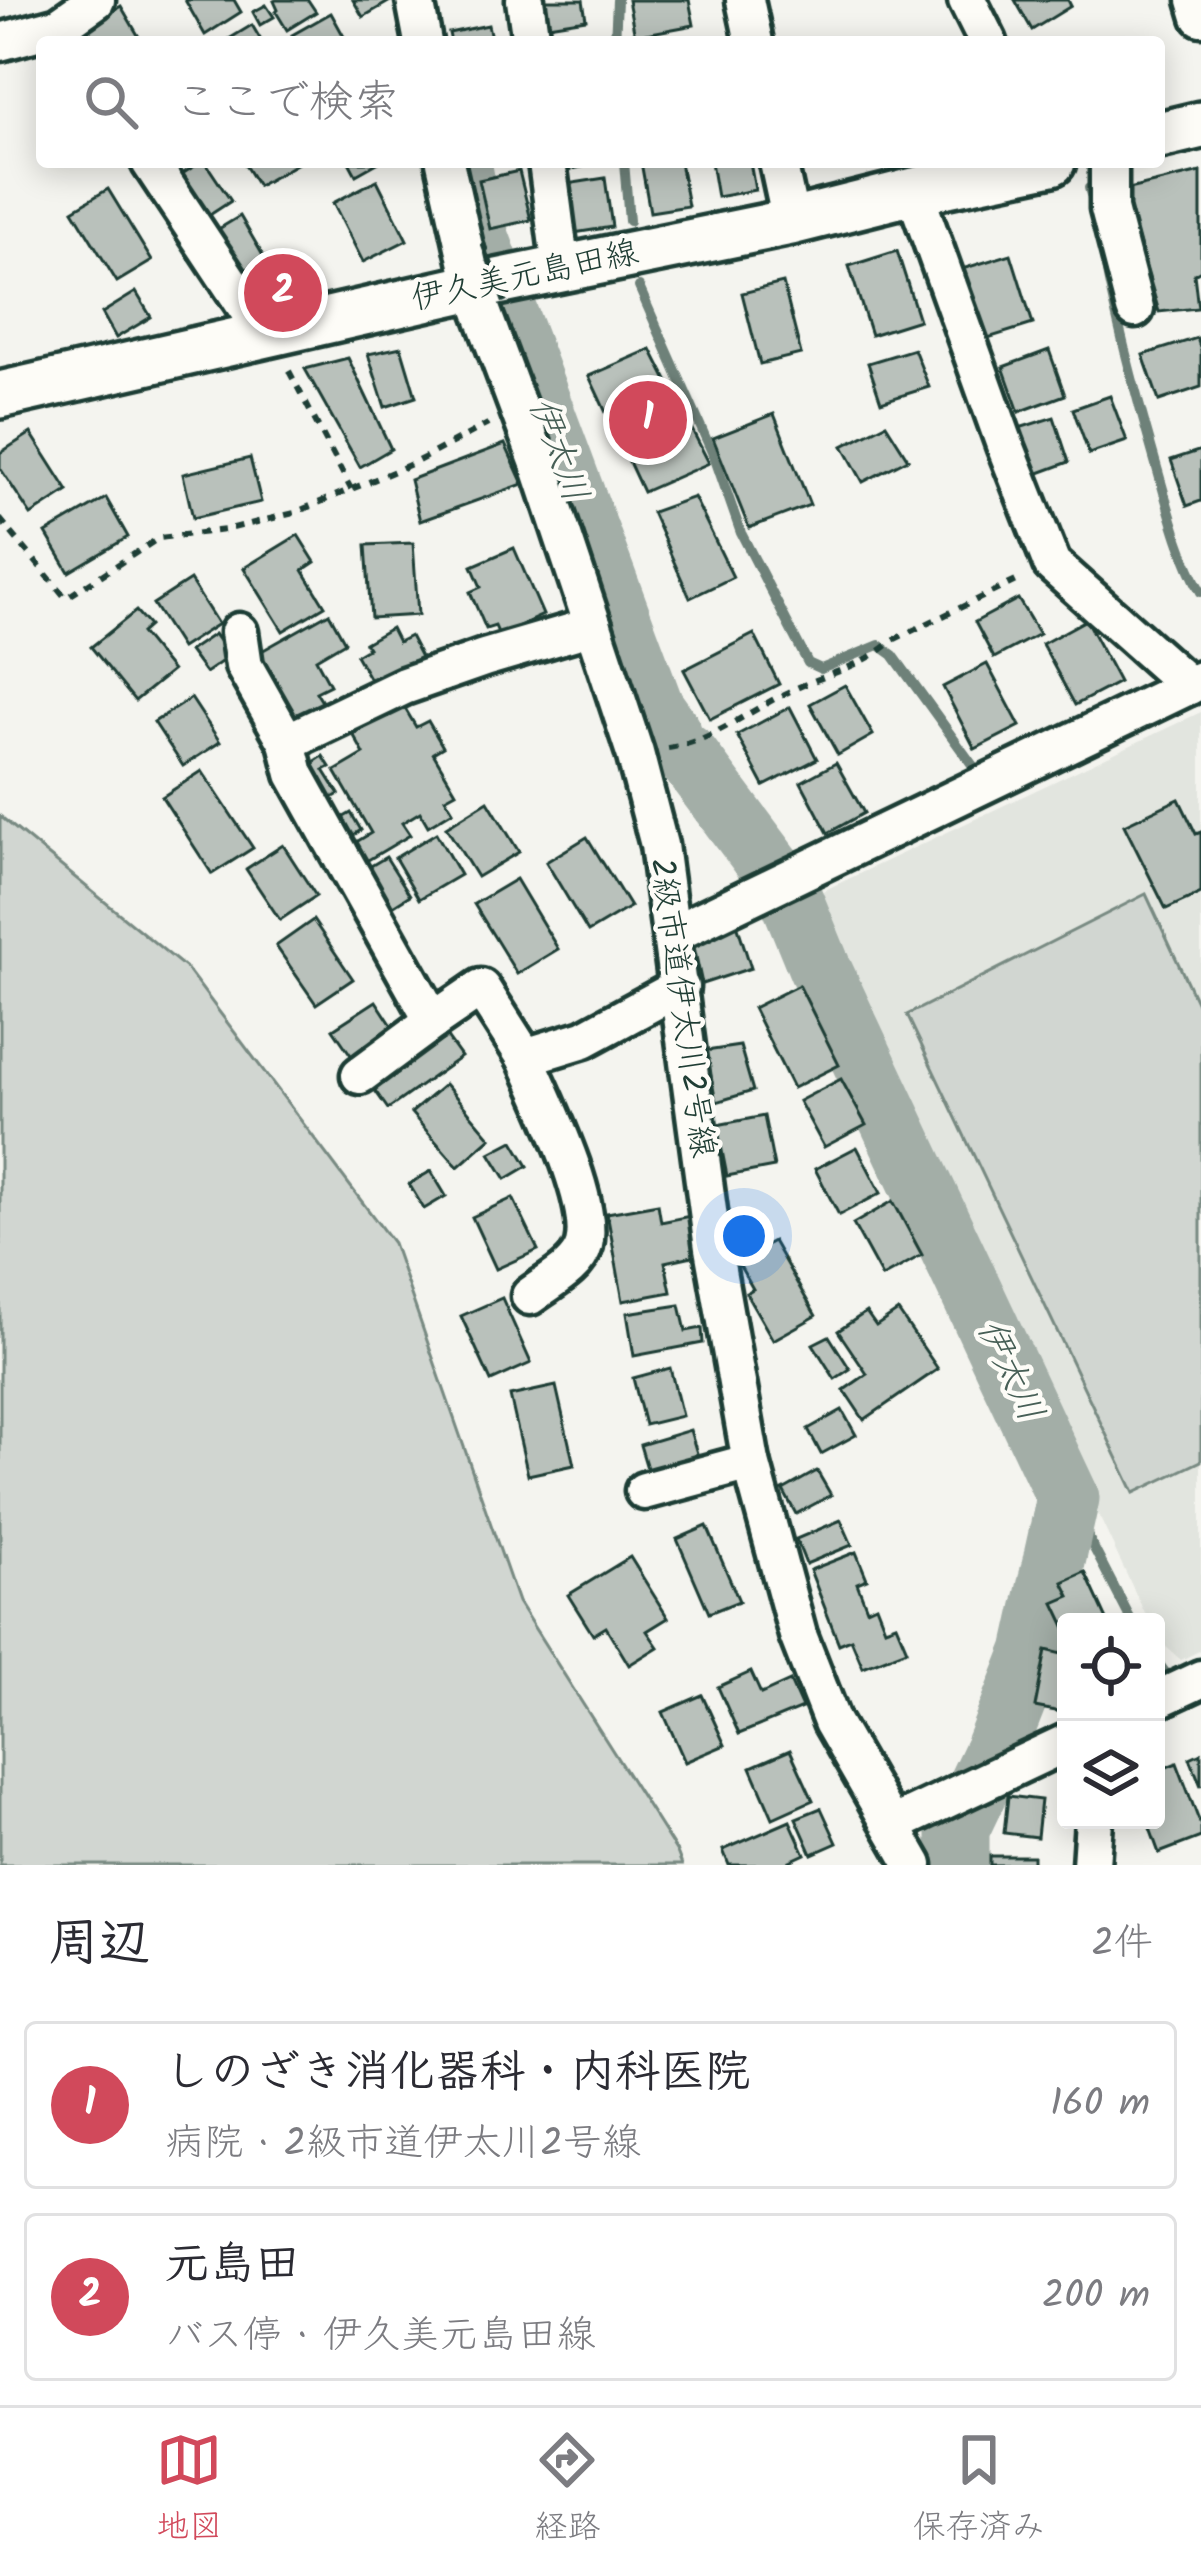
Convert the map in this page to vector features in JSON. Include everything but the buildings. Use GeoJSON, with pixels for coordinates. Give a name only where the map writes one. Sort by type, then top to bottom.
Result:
{"type":"FeatureCollection","features":[{"type":"Feature","properties":{"kind":"main road"},"geometry":{"type":"LineString","coordinates":[[1165,134],[1201,125]]}},
{"type":"Feature","properties":{"kind":"main road","name":"伊久美元島田線"},"geometry":{"type":"LineString","coordinates":[[0,395],[492,280],[791,222],[1022,168]]}},
{"type":"Feature","properties":{"kind":"street"},"geometry":{"type":"LineString","coordinates":[[0,42],[57,22],[96,0]]}},
{"type":"Feature","properties":{"kind":"street"},"geometry":{"type":"LineString","coordinates":[[415,0],[421,36]]}},
{"type":"Feature","properties":{"kind":"street"},"geometry":{"type":"LineString","coordinates":[[525,0],[529,36]]}},
{"type":"Feature","properties":{"kind":"street"},"geometry":{"type":"LineString","coordinates":[[746,0],[753,36]]}},
{"type":"Feature","properties":{"kind":"street"},"geometry":{"type":"LineString","coordinates":[[967,0],[985,36]]}},
{"type":"Feature","properties":{"kind":"street"},"geometry":{"type":"LineString","coordinates":[[1196,0],[1201,17]]}},
{"type":"Feature","properties":{"kind":"street"},"geometry":{"type":"LineString","coordinates":[[154,168],[264,334]]}},
{"type":"Feature","properties":{"kind":"street","name":"2級市道伊太川2号線"},"geometry":{"type":"LineString","coordinates":[[448,168],[492,280],[518,409],[635,753],[659,845],[713,1248],[752,1462],[798,1635],[832,1722],[914,1865]]}},
{"type":"Feature","properties":{"kind":"street"},"geometry":{"type":"LineString","coordinates":[[548,168],[561,269]]}},
{"type":"Feature","properties":{"kind":"street"},"geometry":{"type":"LineString","coordinates":[[779,168],[791,222]]}},
{"type":"Feature","properties":{"kind":"street"},"geometry":{"type":"LineString","coordinates":[[1108,168],[1109,209],[1135,309]]}},
{"type":"Feature","properties":{"kind":"street"},"geometry":{"type":"LineString","coordinates":[[673,934],[1195,683],[1052,564],[914,191]]}},
{"type":"Feature","properties":{"kind":"street"},"geometry":{"type":"LineString","coordinates":[[287,742],[404,686],[593,626]]}},
{"type":"Feature","properties":{"kind":"street"},"geometry":{"type":"LineString","coordinates":[[239,632],[244,666],[287,742],[295,774],[433,1021]]}},
{"type":"Feature","properties":{"kind":"street"},"geometry":{"type":"LineString","coordinates":[[525,1057],[584,1039],[680,987]]}},
{"type":"Feature","properties":{"kind":"street"},"geometry":{"type":"LineString","coordinates":[[360,1075],[481,988],[525,1057],[562,1140],[582,1200],[585,1244],[573,1264],[530,1296]]}},
{"type":"Feature","properties":{"kind":"street"},"geometry":{"type":"LineString","coordinates":[[644,1491],[752,1462]]}},
{"type":"Feature","properties":{"kind":"street"},"geometry":{"type":"LineString","coordinates":[[1165,1696],[1201,1679]]}},
{"type":"Feature","properties":{"kind":"street"},"geometry":{"type":"LineString","coordinates":[[892,1825],[1057,1747]]}},
{"type":"Feature","properties":{"kind":"street"},"geometry":{"type":"LineString","coordinates":[[1091,1865],[1093,1829]]}},
{"type":"Feature","properties":{"kind":"path"},"geometry":{"type":"LineString","coordinates":[[264,334],[280,354],[352,489]]}},
{"type":"Feature","properties":{"kind":"path"},"geometry":{"type":"LineString","coordinates":[[0,519],[66,598],[159,538],[225,530],[294,513],[414,463],[518,409]]}},
{"type":"Feature","properties":{"kind":"path"},"geometry":{"type":"LineString","coordinates":[[635,753],[692,745],[788,692],[880,653],[893,640],[1052,564]]}},
{"type":"Feature","properties":{"kind":"shaded area"},"geometry":{"type":"Polygon","coordinates":[[[1201,712],[1201,1650],[1181,1660],[1165,1646],[1165,1613],[1145,1613],[808,898],[1201,712]]]}},
{"type":"Feature","properties":{"kind":"shaded area"},"geometry":{"type":"Polygon","coordinates":[[[0,816],[187,969],[393,1243],[518,1602],[682,1865],[0,1865],[0,816]]]}},
{"type":"Feature","properties":{"kind":"shaded area"},"geometry":{"type":"Polygon","coordinates":[[[1146,894],[1201,1012],[1201,1461],[1134,1493],[907,1015],[1146,894]]]}},
{"type":"Feature","properties":{"kind":"waterway"},"geometry":{"type":"LineString","coordinates":[[615,36],[617,0]]}},
{"type":"Feature","properties":{"kind":"waterway"},"geometry":{"type":"LineString","coordinates":[[625,168],[629,221]]}},
{"type":"Feature","properties":{"kind":"waterway","name":"伊太川"},"geometry":{"type":"LineString","coordinates":[[462,173],[470,216],[653,708],[670,732]]}},
{"type":"Feature","properties":{"kind":"waterway"},"geometry":{"type":"LineString","coordinates":[[1089,188],[1095,209]]}},
{"type":"Feature","properties":{"kind":"waterway"},"geometry":{"type":"LineString","coordinates":[[1105,262],[1169,512],[1201,592]]}},
{"type":"Feature","properties":{"kind":"waterway"},"geometry":{"type":"LineString","coordinates":[[639,287],[715,459],[741,533],[808,663],[821,669],[879,645],[893,655],[976,770]]}},
{"type":"Feature","properties":{"kind":"waterway","name":"伊太川"},"geometry":{"type":"LineString","coordinates":[[685,753],[772,869]]}},
{"type":"Feature","properties":{"kind":"waterway","name":"伊太川"},"geometry":{"type":"LineString","coordinates":[[789,893],[820,969],[1068,1498],[1034,1652],[958,1829],[958,1865]]}},
{"type":"Feature","properties":{"kind":"waterway"},"geometry":{"type":"LineString","coordinates":[[1068,1498],[1127,1613]]}},
{"type":"Feature","properties":{"kind":"waterway"},"geometry":{"type":"LineString","coordinates":[[1165,1672],[1170,1679],[1179,1675]]}},
{"type":"Feature","properties":{"kind":"place","name":"元島田"},"geometry":{"type":"Point","coordinates":[283,293]}},
{"type":"Feature","properties":{"kind":"place","name":"しのざき消化器科・内科医院"},"geometry":{"type":"Point","coordinates":[648,420]}}]}
